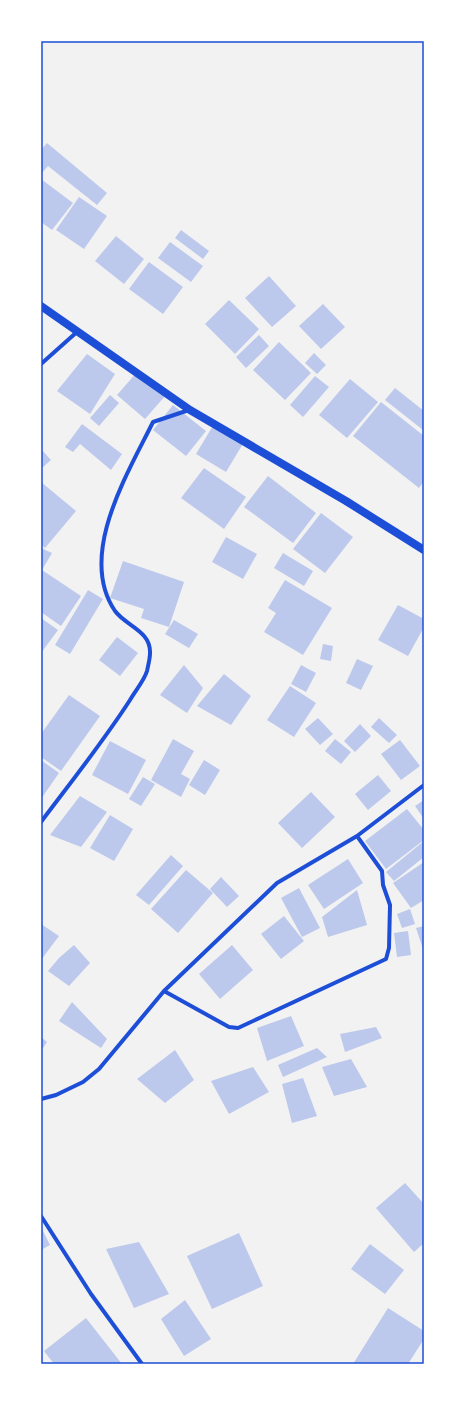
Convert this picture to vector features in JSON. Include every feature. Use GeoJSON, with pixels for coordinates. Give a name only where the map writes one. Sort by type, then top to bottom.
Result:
{"type":"FeatureCollection","features":[{"type":"Feature","properties":{"kind":"main road"},"geometry":{"type":"LineString","coordinates":[[41,306],[190,410],[346,500],[424,550]]}},
{"type":"Feature","properties":{"kind":"street"},"geometry":{"type":"LineString","coordinates":[[41,364],[78,331]]}},
{"type":"Feature","properties":{"kind":"street"},"geometry":{"type":"LineString","coordinates":[[41,822],[120,715],[146,672],[150,652],[146,637],[116,612],[105,593],[101,556],[104,537],[123,482],[154,422],[190,410]]}},
{"type":"Feature","properties":{"kind":"street"},"geometry":{"type":"LineString","coordinates":[[41,1100],[56,1095],[83,1082],[99,1069],[164,990],[277,883],[357,836],[424,785]]}},
{"type":"Feature","properties":{"kind":"street"},"geometry":{"type":"LineString","coordinates":[[164,990],[229,1027],[238,1028],[386,959],[389,948],[390,906],[383,885],[382,871],[357,836]]}},
{"type":"Feature","properties":{"kind":"street"},"geometry":{"type":"LineString","coordinates":[[41,1216],[91,1294],[142,1364]]}},
{"type":"Feature","properties":{"kind":"building"},"geometry":{"type":"Polygon","coordinates":[[[47,143],[107,193],[97,205],[48,166],[41,174],[41,150],[47,143]]]}},
{"type":"Feature","properties":{"kind":"building"},"geometry":{"type":"Polygon","coordinates":[[[41,179],[73,203],[52,230],[41,222],[41,179]]]}},
{"type":"Feature","properties":{"kind":"building"},"geometry":{"type":"Polygon","coordinates":[[[79,197],[107,216],[84,249],[56,230],[79,197]]]}},
{"type":"Feature","properties":{"kind":"building"},"geometry":{"type":"Polygon","coordinates":[[[181,230],[209,251],[203,259],[175,238],[181,230]]]}},
{"type":"Feature","properties":{"kind":"building"},"geometry":{"type":"Polygon","coordinates":[[[116,236],[144,259],[124,284],[95,261],[116,236]]]}},
{"type":"Feature","properties":{"kind":"building"},"geometry":{"type":"Polygon","coordinates":[[[170,242],[203,266],[191,282],[158,258],[170,242]]]}},
{"type":"Feature","properties":{"kind":"building"},"geometry":{"type":"Polygon","coordinates":[[[149,262],[183,287],[163,314],[129,289],[149,262]]]}},
{"type":"Feature","properties":{"kind":"building"},"geometry":{"type":"Polygon","coordinates":[[[269,276],[296,306],[272,327],[245,298],[269,276]]]}},
{"type":"Feature","properties":{"kind":"building"},"geometry":{"type":"Polygon","coordinates":[[[229,300],[259,329],[235,354],[205,324],[229,300]]]}},
{"type":"Feature","properties":{"kind":"building"},"geometry":{"type":"Polygon","coordinates":[[[323,304],[345,327],[321,349],[299,326],[323,304]]]}},
{"type":"Feature","properties":{"kind":"building"},"geometry":{"type":"Polygon","coordinates":[[[259,335],[269,346],[246,368],[236,357],[259,335]]]}},
{"type":"Feature","properties":{"kind":"building"},"geometry":{"type":"Polygon","coordinates":[[[279,342],[311,373],[285,400],[253,370],[279,342]]]}},
{"type":"Feature","properties":{"kind":"building"},"geometry":{"type":"Polygon","coordinates":[[[314,353],[326,365],[317,374],[305,363],[314,353]]]}},
{"type":"Feature","properties":{"kind":"building"},"geometry":{"type":"Polygon","coordinates":[[[87,354],[115,374],[90,414],[57,391],[87,354]]]}},
{"type":"Feature","properties":{"kind":"building"},"geometry":{"type":"Polygon","coordinates":[[[138,371],[166,395],[145,419],[117,395],[138,371]]]}},
{"type":"Feature","properties":{"kind":"building"},"geometry":{"type":"Polygon","coordinates":[[[315,376],[329,387],[303,417],[290,405],[315,376]]]}},
{"type":"Feature","properties":{"kind":"building"},"geometry":{"type":"Polygon","coordinates":[[[350,379],[378,402],[347,438],[319,415],[350,379]]]}},
{"type":"Feature","properties":{"kind":"building"},"geometry":{"type":"Polygon","coordinates":[[[395,388],[424,411],[423,430],[385,400],[395,388]]]}},
{"type":"Feature","properties":{"kind":"building"},"geometry":{"type":"Polygon","coordinates":[[[110,395],[119,403],[99,426],[90,418],[110,395]]]}},
{"type":"Feature","properties":{"kind":"building"},"geometry":{"type":"Polygon","coordinates":[[[381,402],[424,436],[424,481],[419,488],[353,436],[381,402]]]}},
{"type":"Feature","properties":{"kind":"building"},"geometry":{"type":"Polygon","coordinates":[[[173,405],[206,431],[186,456],[153,430],[173,405]]]}},
{"type":"Feature","properties":{"kind":"building"},"geometry":{"type":"Polygon","coordinates":[[[82,424],[122,454],[111,470],[80,444],[73,452],[65,447],[82,424]]]}},
{"type":"Feature","properties":{"kind":"building"},"geometry":{"type":"Polygon","coordinates":[[[214,424],[244,442],[226,472],[196,454],[214,424]]]}},
{"type":"Feature","properties":{"kind":"building"},"geometry":{"type":"Polygon","coordinates":[[[41,449],[51,460],[41,469],[41,449]]]}},
{"type":"Feature","properties":{"kind":"building"},"geometry":{"type":"Polygon","coordinates":[[[204,468],[246,497],[224,529],[181,498],[204,468]]]}},
{"type":"Feature","properties":{"kind":"building"},"geometry":{"type":"Polygon","coordinates":[[[268,476],[316,513],[293,543],[244,507],[268,476]]]}},
{"type":"Feature","properties":{"kind":"building"},"geometry":{"type":"Polygon","coordinates":[[[41,482],[76,511],[45,548],[41,544],[41,482]]]}},
{"type":"Feature","properties":{"kind":"building"},"geometry":{"type":"Polygon","coordinates":[[[321,513],[353,537],[325,573],[293,549],[321,513]]]}},
{"type":"Feature","properties":{"kind":"building"},"geometry":{"type":"Polygon","coordinates":[[[226,537],[257,554],[243,579],[212,562],[226,537]]]}},
{"type":"Feature","properties":{"kind":"building"},"geometry":{"type":"Polygon","coordinates":[[[41,548],[52,553],[42,570],[81,596],[61,626],[41,612],[41,548]]]}},
{"type":"Feature","properties":{"kind":"building"},"geometry":{"type":"Polygon","coordinates":[[[283,553],[313,571],[304,586],[274,568],[283,553]]]}},
{"type":"Feature","properties":{"kind":"building"},"geometry":{"type":"Polygon","coordinates":[[[123,561],[184,582],[169,627],[141,618],[144,609],[110,598],[123,561]]]}},
{"type":"Feature","properties":{"kind":"building"},"geometry":{"type":"Polygon","coordinates":[[[285,580],[332,608],[303,655],[264,632],[276,613],[268,608],[285,580]]]}},
{"type":"Feature","properties":{"kind":"building"},"geometry":{"type":"Polygon","coordinates":[[[88,590],[103,599],[70,654],[55,645],[88,590]]]}},
{"type":"Feature","properties":{"kind":"building"},"geometry":{"type":"Polygon","coordinates":[[[398,605],[424,619],[424,627],[408,656],[378,640],[398,605]]]}},
{"type":"Feature","properties":{"kind":"building"},"geometry":{"type":"Polygon","coordinates":[[[41,618],[58,630],[41,653],[41,618]]]}},
{"type":"Feature","properties":{"kind":"building"},"geometry":{"type":"Polygon","coordinates":[[[174,620],[198,634],[189,648],[165,634],[174,620]]]}},
{"type":"Feature","properties":{"kind":"building"},"geometry":{"type":"Polygon","coordinates":[[[117,637],[138,653],[120,676],[99,660],[117,637]]]}},
{"type":"Feature","properties":{"kind":"building"},"geometry":{"type":"Polygon","coordinates":[[[323,644],[333,646],[331,661],[320,659],[323,644]]]}},
{"type":"Feature","properties":{"kind":"building"},"geometry":{"type":"Polygon","coordinates":[[[357,659],[373,666],[361,690],[346,683],[357,659]]]}},
{"type":"Feature","properties":{"kind":"building"},"geometry":{"type":"Polygon","coordinates":[[[184,665],[203,688],[187,713],[160,695],[184,665]]]}},
{"type":"Feature","properties":{"kind":"building"},"geometry":{"type":"Polygon","coordinates":[[[301,665],[316,673],[306,692],[291,684],[301,665]]]}},
{"type":"Feature","properties":{"kind":"building"},"geometry":{"type":"Polygon","coordinates":[[[224,674],[251,696],[231,725],[197,706],[224,674]]]}},
{"type":"Feature","properties":{"kind":"building"},"geometry":{"type":"Polygon","coordinates":[[[290,686],[316,703],[294,737],[267,720],[290,686]]]}},
{"type":"Feature","properties":{"kind":"building"},"geometry":{"type":"Polygon","coordinates":[[[69,695],[100,716],[61,771],[41,757],[41,734],[69,695]]]}},
{"type":"Feature","properties":{"kind":"building"},"geometry":{"type":"Polygon","coordinates":[[[318,718],[333,734],[320,745],[305,729],[318,718]]]}},
{"type":"Feature","properties":{"kind":"building"},"geometry":{"type":"Polygon","coordinates":[[[379,718],[397,735],[389,743],[371,727],[379,718]]]}},
{"type":"Feature","properties":{"kind":"building"},"geometry":{"type":"Polygon","coordinates":[[[360,724],[371,736],[355,752],[344,741],[360,724]]]}},
{"type":"Feature","properties":{"kind":"building"},"geometry":{"type":"Polygon","coordinates":[[[173,739],[194,751],[181,774],[190,779],[181,797],[151,780],[173,739]]]}},
{"type":"Feature","properties":{"kind":"building"},"geometry":{"type":"Polygon","coordinates":[[[335,739],[351,752],[341,764],[325,751],[335,739]]]}},
{"type":"Feature","properties":{"kind":"building"},"geometry":{"type":"Polygon","coordinates":[[[400,740],[420,766],[401,780],[381,754],[400,740]]]}},
{"type":"Feature","properties":{"kind":"building"},"geometry":{"type":"Polygon","coordinates":[[[110,741],[146,760],[128,794],[92,775],[110,741]]]}},
{"type":"Feature","properties":{"kind":"building"},"geometry":{"type":"Polygon","coordinates":[[[41,760],[59,773],[41,799],[41,760]]]}},
{"type":"Feature","properties":{"kind":"building"},"geometry":{"type":"Polygon","coordinates":[[[204,760],[220,770],[205,795],[189,785],[204,760]]]}},
{"type":"Feature","properties":{"kind":"building"},"geometry":{"type":"Polygon","coordinates":[[[378,775],[391,791],[368,810],[355,794],[378,775]]]}},
{"type":"Feature","properties":{"kind":"building"},"geometry":{"type":"Polygon","coordinates":[[[143,777],[155,784],[141,806],[129,799],[143,777]]]}},
{"type":"Feature","properties":{"kind":"building"},"geometry":{"type":"Polygon","coordinates":[[[311,792],[335,817],[302,848],[278,823],[311,792]]]}},
{"type":"Feature","properties":{"kind":"building"},"geometry":{"type":"Polygon","coordinates":[[[80,796],[107,812],[81,847],[50,835],[80,796]]]}},
{"type":"Feature","properties":{"kind":"building"},"geometry":{"type":"Polygon","coordinates":[[[424,800],[424,819],[415,806],[424,800]]]}},
{"type":"Feature","properties":{"kind":"building"},"geometry":{"type":"Polygon","coordinates":[[[407,809],[424,830],[424,840],[386,869],[365,841],[407,809]]]}},
{"type":"Feature","properties":{"kind":"building"},"geometry":{"type":"Polygon","coordinates":[[[110,815],[133,829],[114,861],[90,848],[110,815]]]}},
{"type":"Feature","properties":{"kind":"building"},"geometry":{"type":"Polygon","coordinates":[[[424,841],[424,857],[394,881],[386,872],[424,841]]]}},
{"type":"Feature","properties":{"kind":"building"},"geometry":{"type":"Polygon","coordinates":[[[171,855],[183,866],[149,905],[136,895],[171,855]]]}},
{"type":"Feature","properties":{"kind":"building"},"geometry":{"type":"Polygon","coordinates":[[[348,859],[363,883],[324,909],[308,885],[348,859]]]}},
{"type":"Feature","properties":{"kind":"building"},"geometry":{"type":"Polygon","coordinates":[[[424,862],[424,900],[411,908],[393,883],[424,862]]]}},
{"type":"Feature","properties":{"kind":"building"},"geometry":{"type":"Polygon","coordinates":[[[186,870],[213,893],[178,933],[151,909],[186,870]]]}},
{"type":"Feature","properties":{"kind":"building"},"geometry":{"type":"Polygon","coordinates":[[[221,877],[239,896],[227,907],[210,889],[221,877]]]}},
{"type":"Feature","properties":{"kind":"building"},"geometry":{"type":"Polygon","coordinates":[[[299,888],[320,928],[302,937],[281,898],[299,888]]]}},
{"type":"Feature","properties":{"kind":"building"},"geometry":{"type":"Polygon","coordinates":[[[357,890],[367,925],[328,937],[322,917],[357,890]]]}},
{"type":"Feature","properties":{"kind":"building"},"geometry":{"type":"Polygon","coordinates":[[[410,909],[415,924],[402,928],[397,914],[410,909]]]}},
{"type":"Feature","properties":{"kind":"building"},"geometry":{"type":"Polygon","coordinates":[[[284,916],[304,941],[281,959],[261,934],[284,916]]]}},
{"type":"Feature","properties":{"kind":"building"},"geometry":{"type":"Polygon","coordinates":[[[41,924],[59,936],[41,960],[41,924]]]}},
{"type":"Feature","properties":{"kind":"building"},"geometry":{"type":"Polygon","coordinates":[[[424,926],[424,952],[416,928],[424,926]]]}},
{"type":"Feature","properties":{"kind":"building"},"geometry":{"type":"Polygon","coordinates":[[[408,931],[411,955],[397,957],[394,933],[408,931]]]}},
{"type":"Feature","properties":{"kind":"building"},"geometry":{"type":"Polygon","coordinates":[[[74,945],[90,963],[69,986],[48,971],[59,958],[74,945]]]}},
{"type":"Feature","properties":{"kind":"building"},"geometry":{"type":"Polygon","coordinates":[[[232,945],[253,970],[220,999],[199,974],[232,945]]]}},
{"type":"Feature","properties":{"kind":"building"},"geometry":{"type":"Polygon","coordinates":[[[72,1002],[107,1039],[101,1048],[59,1021],[72,1002]]]}},
{"type":"Feature","properties":{"kind":"building"},"geometry":{"type":"Polygon","coordinates":[[[291,1016],[304,1046],[267,1061],[257,1028],[291,1016]]]}},
{"type":"Feature","properties":{"kind":"building"},"geometry":{"type":"Polygon","coordinates":[[[376,1027],[382,1038],[345,1052],[340,1034],[376,1027]]]}},
{"type":"Feature","properties":{"kind":"building"},"geometry":{"type":"Polygon","coordinates":[[[41,1037],[47,1042],[41,1051],[41,1037]]]}},
{"type":"Feature","properties":{"kind":"building"},"geometry":{"type":"Polygon","coordinates":[[[317,1048],[327,1057],[283,1077],[278,1065],[317,1048]]]}},
{"type":"Feature","properties":{"kind":"building"},"geometry":{"type":"Polygon","coordinates":[[[175,1050],[194,1080],[165,1103],[137,1079],[175,1050]]]}},
{"type":"Feature","properties":{"kind":"building"},"geometry":{"type":"Polygon","coordinates":[[[351,1059],[367,1087],[334,1096],[322,1067],[351,1059]]]}},
{"type":"Feature","properties":{"kind":"building"},"geometry":{"type":"Polygon","coordinates":[[[253,1067],[269,1092],[229,1114],[211,1081],[253,1067]]]}},
{"type":"Feature","properties":{"kind":"building"},"geometry":{"type":"Polygon","coordinates":[[[303,1078],[317,1116],[292,1123],[282,1084],[303,1078]]]}},
{"type":"Feature","properties":{"kind":"building"},"geometry":{"type":"Polygon","coordinates":[[[405,1183],[424,1204],[424,1243],[414,1252],[376,1208],[405,1183]]]}},
{"type":"Feature","properties":{"kind":"building"},"geometry":{"type":"Polygon","coordinates":[[[41,1227],[50,1245],[41,1250],[41,1227]]]}},
{"type":"Feature","properties":{"kind":"building"},"geometry":{"type":"Polygon","coordinates":[[[239,1233],[263,1286],[212,1309],[187,1256],[239,1233]]]}},
{"type":"Feature","properties":{"kind":"building"},"geometry":{"type":"Polygon","coordinates":[[[139,1242],[169,1294],[134,1308],[106,1249],[139,1242]]]}},
{"type":"Feature","properties":{"kind":"building"},"geometry":{"type":"Polygon","coordinates":[[[370,1244],[404,1270],[385,1294],[351,1269],[370,1244]]]}},
{"type":"Feature","properties":{"kind":"building"},"geometry":{"type":"Polygon","coordinates":[[[185,1300],[211,1339],[184,1356],[161,1319],[185,1300]]]}},
{"type":"Feature","properties":{"kind":"building"},"geometry":{"type":"Polygon","coordinates":[[[388,1308],[424,1331],[424,1339],[408,1364],[353,1364],[388,1308]]]}},
{"type":"Feature","properties":{"kind":"building"},"geometry":{"type":"Polygon","coordinates":[[[86,1318],[122,1364],[54,1364],[44,1351],[86,1318]]]}}]}
